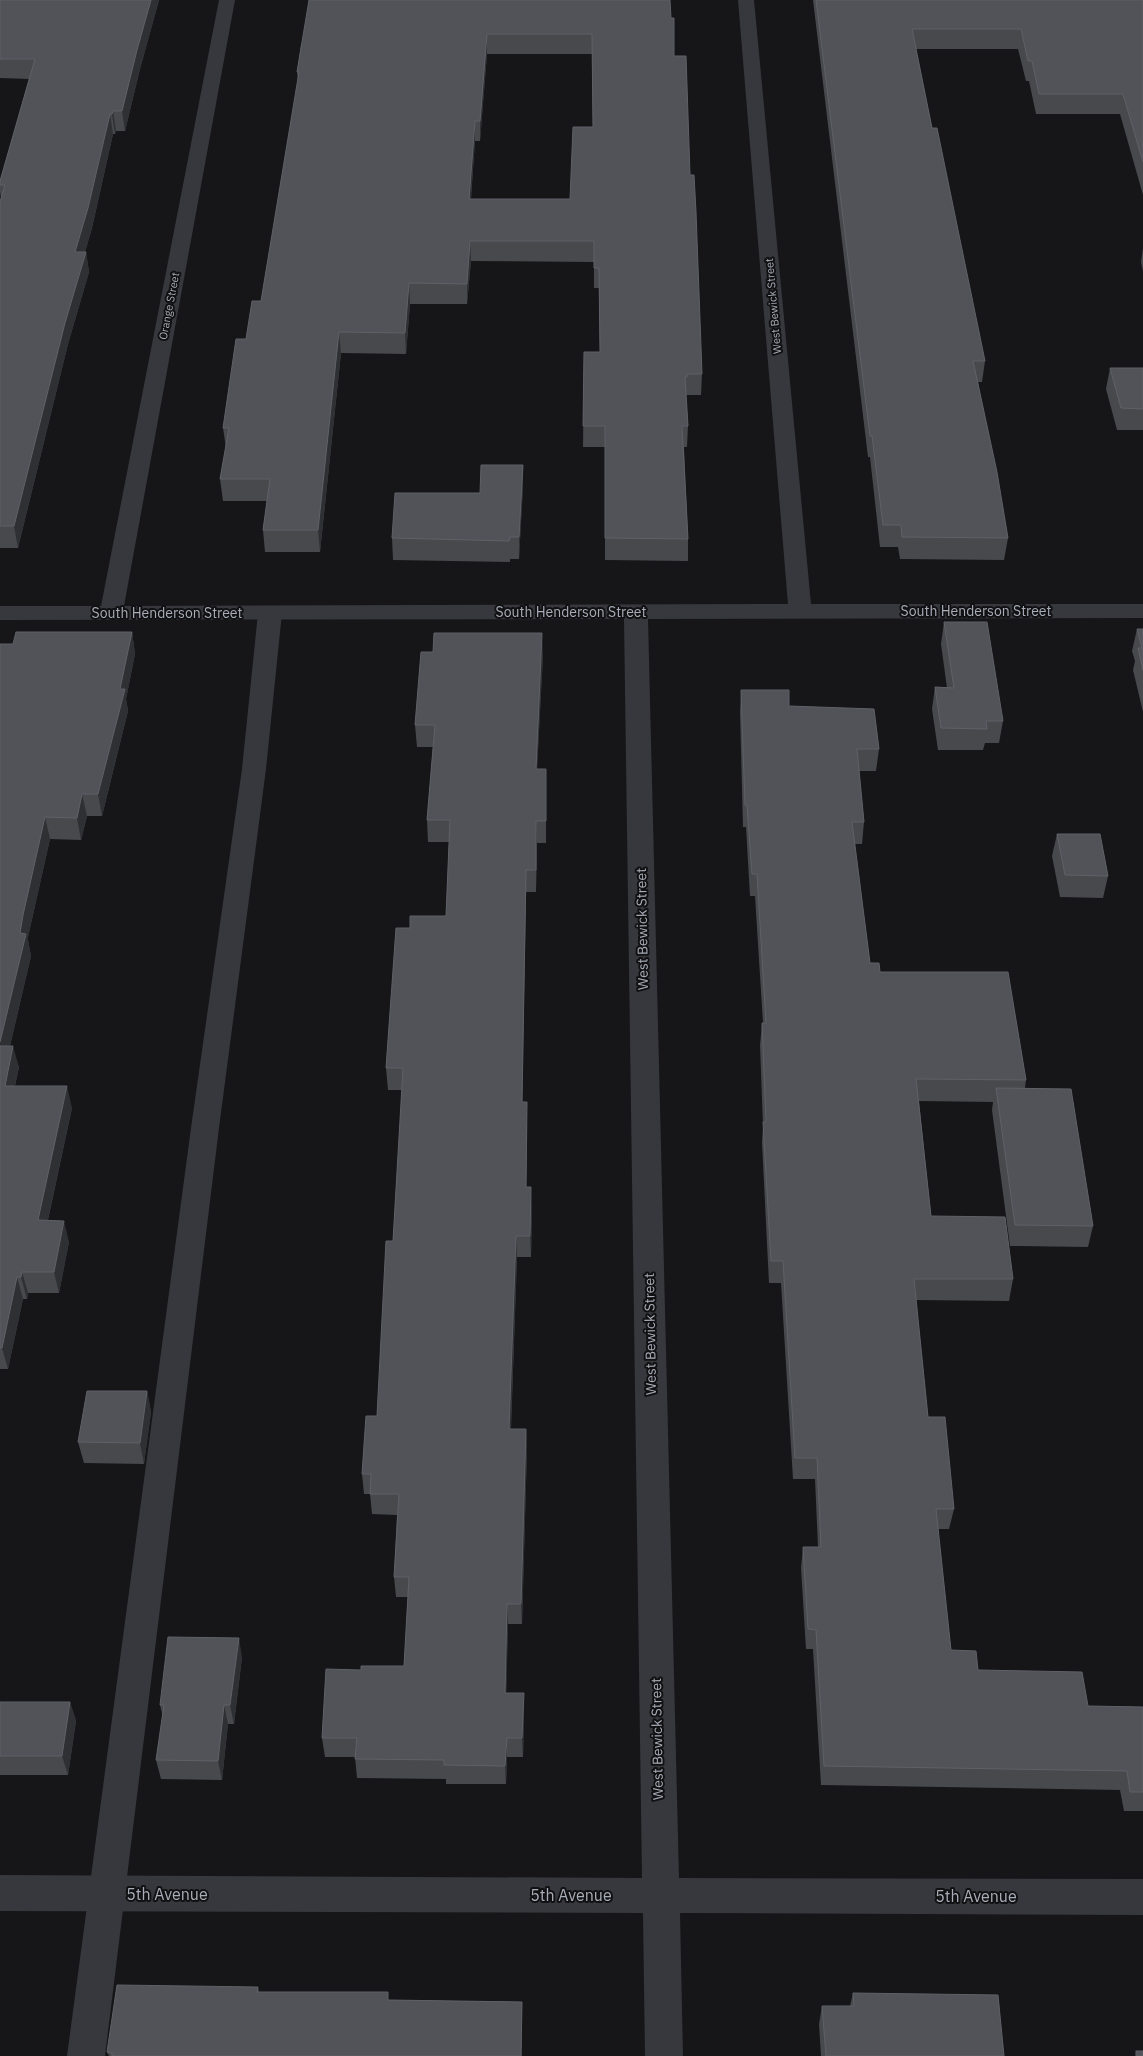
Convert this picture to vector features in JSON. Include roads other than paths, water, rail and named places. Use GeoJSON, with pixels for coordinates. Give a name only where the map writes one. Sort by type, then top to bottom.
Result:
{"type":"FeatureCollection","features":[{"type":"Feature","properties":{"kind":"street","name":"Orange Street"},"geometry":{"type":"LineString","coordinates":[[110,613],[227,0]]}},
{"type":"Feature","properties":{"kind":"street","name":"West Bewick Street"},"geometry":{"type":"LineString","coordinates":[[746,0],[800,611]]}},
{"type":"Feature","properties":{"kind":"street","name":"South Henderson Street"},"geometry":{"type":"LineString","coordinates":[[0,613],[1143,611]]}},
{"type":"Feature","properties":{"kind":"street"},"geometry":{"type":"LineString","coordinates":[[86,2056],[105,1894],[254,769],[270,612]]}},
{"type":"Feature","properties":{"kind":"street","name":"West Bewick Street"},"geometry":{"type":"LineString","coordinates":[[636,612],[664,2056]]}},
{"type":"Feature","properties":{"kind":"street","name":"5th Avenue"},"geometry":{"type":"LineString","coordinates":[[0,1893],[1143,1897]]}}]}
